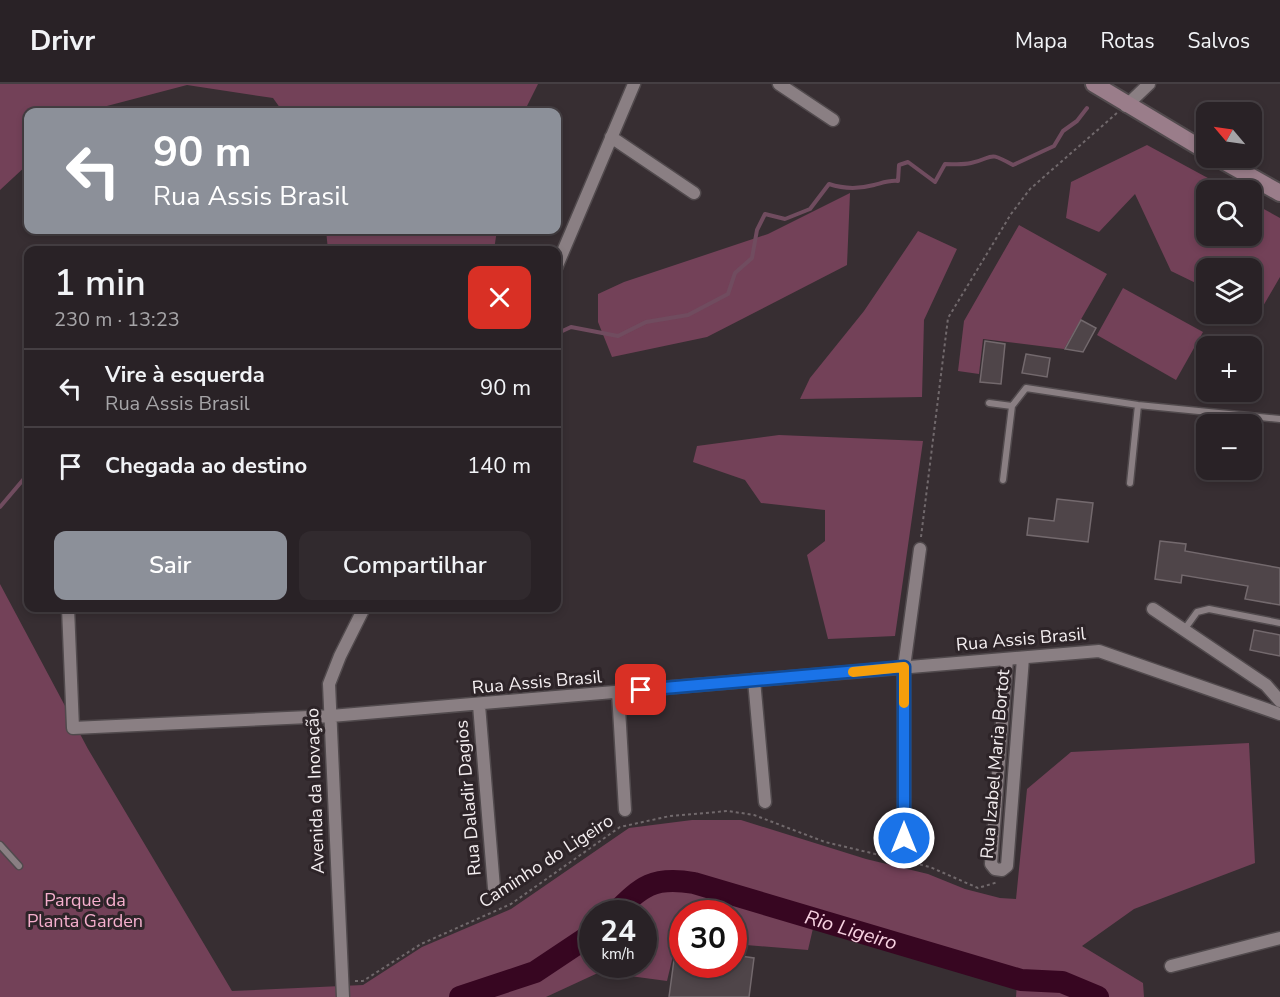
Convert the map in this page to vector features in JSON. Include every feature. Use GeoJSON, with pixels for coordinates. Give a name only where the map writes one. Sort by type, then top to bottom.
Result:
{"type":"FeatureCollection","features":[{"type":"Feature","properties":{"kind":"main road"},"geometry":{"type":"LineString","coordinates":[[1094,84],[1196,145]]}},
{"type":"Feature","properties":{"kind":"main road"},"geometry":{"type":"LineString","coordinates":[[1236,168],[1280,193]]}},
{"type":"Feature","properties":{"kind":"street"},"geometry":{"type":"LineString","coordinates":[[561,256],[634,84]]}},
{"type":"Feature","properties":{"kind":"street"},"geometry":{"type":"LineString","coordinates":[[779,84],[833,120]]}},
{"type":"Feature","properties":{"kind":"street"},"geometry":{"type":"LineString","coordinates":[[1126,105],[1149,84]]}},
{"type":"Feature","properties":{"kind":"street"},"geometry":{"type":"LineString","coordinates":[[611,137],[694,193]]}},
{"type":"Feature","properties":{"kind":"street"},"geometry":{"type":"LineString","coordinates":[[904,838],[904,667],[920,549]]}},
{"type":"Feature","properties":{"kind":"street"},"geometry":{"type":"LineString","coordinates":[[1153,609],[1266,684],[1280,701]]}},
{"type":"Feature","properties":{"kind":"street","name":"Rua Assis Brasil"},"geometry":{"type":"LineString","coordinates":[[68,612],[73,728],[331,716],[479,705],[1099,651],[1280,714]]}},
{"type":"Feature","properties":{"kind":"street","name":"Avenida da Inovação"},"geometry":{"type":"LineString","coordinates":[[343,997],[340,981],[329,684],[362,612]]}},
{"type":"Feature","properties":{"kind":"street","name":"Rua Izabel Maria Bortot"},"geometry":{"type":"LineString","coordinates":[[1007,659],[991,864],[994,869],[1002,870],[1007,866],[1023,657]]}},
{"type":"Feature","properties":{"kind":"street"},"geometry":{"type":"LineString","coordinates":[[754,680],[765,802]]}},
{"type":"Feature","properties":{"kind":"street"},"geometry":{"type":"LineString","coordinates":[[618,692],[625,810]]}},
{"type":"Feature","properties":{"kind":"street","name":"Rua Daladir Dagios"},"geometry":{"type":"LineString","coordinates":[[479,705],[494,888]]}},
{"type":"Feature","properties":{"kind":"street"},"geometry":{"type":"LineString","coordinates":[[1171,966],[1280,938]]}},
{"type":"Feature","properties":{"kind":"lane"},"geometry":{"type":"LineString","coordinates":[[1003,480],[1012,406],[1026,388],[1138,405],[1280,419]]}},
{"type":"Feature","properties":{"kind":"lane"},"geometry":{"type":"LineString","coordinates":[[988,403],[1012,406]]}},
{"type":"Feature","properties":{"kind":"lane"},"geometry":{"type":"LineString","coordinates":[[1130,483],[1138,405]]}},
{"type":"Feature","properties":{"kind":"lane"},"geometry":{"type":"LineString","coordinates":[[1184,630],[1197,612],[1209,609],[1280,623]]}},
{"type":"Feature","properties":{"kind":"lane"},"geometry":{"type":"LineString","coordinates":[[0,845],[19,866]]}},
{"type":"Feature","properties":{"kind":"path"},"geometry":{"type":"LineString","coordinates":[[920,549],[948,318],[1011,214],[1030,189],[1126,105]]}},
{"type":"Feature","properties":{"kind":"path","name":"Caminho do Ligeiro"},"geometry":{"type":"LineString","coordinates":[[340,981],[363,981],[421,944],[511,904],[620,827],[670,816],[728,811],[754,815],[825,842],[930,867],[978,888],[986,887],[1008,876],[1007,866]]}},
{"type":"Feature","properties":{"kind":"green space"},"geometry":{"type":"Polygon","coordinates":[[[0,84],[538,84],[526,108],[280,108],[273,98],[187,85],[99,108],[24,108],[24,168],[0,190],[0,84]]]}},
{"type":"Feature","properties":{"kind":"green space"},"geometry":{"type":"Polygon","coordinates":[[[1147,145],[1212,180],[1196,180],[1196,246],[1262,246],[1262,208],[1280,218],[1280,277],[1262,308],[1262,258],[1196,258],[1196,283],[1171,271],[1135,194],[1099,232],[1066,218],[1071,182],[1147,145]]]}},
{"type":"Feature","properties":{"kind":"green space"},"geometry":{"type":"Polygon","coordinates":[[[850,193],[847,265],[707,337],[612,357],[598,322],[598,294],[624,282],[768,234],[850,193]]]}},
{"type":"Feature","properties":{"kind":"green space"},"geometry":{"type":"Polygon","coordinates":[[[1019,225],[1107,274],[1064,349],[983,339],[979,374],[958,371],[964,321],[1019,225]]]}},
{"type":"Feature","properties":{"kind":"green space"},"geometry":{"type":"Polygon","coordinates":[[[918,231],[957,249],[924,320],[922,397],[800,399],[810,378],[864,311],[918,231]]]}},
{"type":"Feature","properties":{"kind":"green space"},"geometry":{"type":"Polygon","coordinates":[[[326,234],[496,234],[495,246],[328,246],[326,234]]]}},
{"type":"Feature","properties":{"kind":"green space"},"geometry":{"type":"Polygon","coordinates":[[[1123,288],[1203,332],[1201,336],[1196,336],[1196,344],[1176,380],[1097,335],[1123,288]]]}},
{"type":"Feature","properties":{"kind":"green space"},"geometry":{"type":"Polygon","coordinates":[[[779,435],[923,441],[895,636],[828,639],[807,555],[825,541],[825,510],[761,503],[745,480],[693,462],[697,446],[779,435]]]}},
{"type":"Feature","properties":{"kind":"green space","name":"Parque da Planta Garden"},"geometry":{"type":"Polygon","coordinates":[[[0,584],[88,749],[232,991],[363,985],[422,947],[511,909],[629,828],[692,820],[741,820],[866,859],[928,874],[965,889],[1000,898],[1016,899],[1027,789],[1071,752],[1249,743],[1255,863],[1134,909],[1082,946],[1143,983],[1144,997],[1016,997],[1017,983],[814,924],[808,950],[747,945],[747,900],[669,900],[667,981],[645,978],[657,978],[657,900],[579,900],[579,978],[587,978],[546,997],[0,997],[0,584]]]}},
{"type":"Feature","properties":{"kind":"building"},"geometry":{"type":"Polygon","coordinates":[[[1081,320],[1096,328],[1083,352],[1065,349],[1081,320]]]}},
{"type":"Feature","properties":{"kind":"building"},"geometry":{"type":"Polygon","coordinates":[[[985,341],[1005,344],[1001,384],[980,382],[985,341]]]}},
{"type":"Feature","properties":{"kind":"building"},"geometry":{"type":"Polygon","coordinates":[[[1026,354],[1050,358],[1047,377],[1022,373],[1026,354]]]}},
{"type":"Feature","properties":{"kind":"building"},"geometry":{"type":"Polygon","coordinates":[[[1057,499],[1093,503],[1088,542],[1027,535],[1029,518],[1054,521],[1057,499]]]}},
{"type":"Feature","properties":{"kind":"building"},"geometry":{"type":"Polygon","coordinates":[[[1160,541],[1186,544],[1185,551],[1280,568],[1280,605],[1245,599],[1248,586],[1182,575],[1181,583],[1155,579],[1160,541]]]}},
{"type":"Feature","properties":{"kind":"building"},"geometry":{"type":"Polygon","coordinates":[[[1254,630],[1280,635],[1280,656],[1250,650],[1254,630]]]}},
{"type":"Feature","properties":{"kind":"building"},"geometry":{"type":"Polygon","coordinates":[[[747,957],[754,958],[749,997],[669,997],[672,978],[747,978],[747,957]]]}},
{"type":"Feature","properties":{"kind":"waterway"},"geometry":{"type":"LineString","coordinates":[[561,332],[571,327],[618,336],[646,322],[688,315],[728,294],[735,273],[752,258],[757,230],[765,214],[785,219],[810,209],[829,184],[857,188],[898,181],[899,165],[908,162],[935,182],[945,164],[968,164],[994,156],[1013,165],[1054,146],[1063,131],[1077,121],[1087,108]]}},
{"type":"Feature","properties":{"kind":"waterway"},"geometry":{"type":"LineString","coordinates":[[0,507],[24,479]]}},
{"type":"Feature","properties":{"kind":"waterway","name":"Rio Ligeiro"},"geometry":{"type":"LineString","coordinates":[[629,900],[649,885],[658,882],[694,883],[1021,980],[1062,982],[1098,997]]}},
{"type":"Feature","properties":{"kind":"waterway","name":"Rio Ligeiro"},"geometry":{"type":"LineString","coordinates":[[460,997],[535,972],[579,943]]}},
{"type":"Feature","properties":{"kind":"slow traffic"},"geometry":{"type":"LineString","coordinates":[[853,672],[904,667],[904,703]]}},
{"type":"Feature","properties":{"kind":"route"},"geometry":{"type":"LineString","coordinates":[[641,690],[904,667],[904,838]]}}]}
